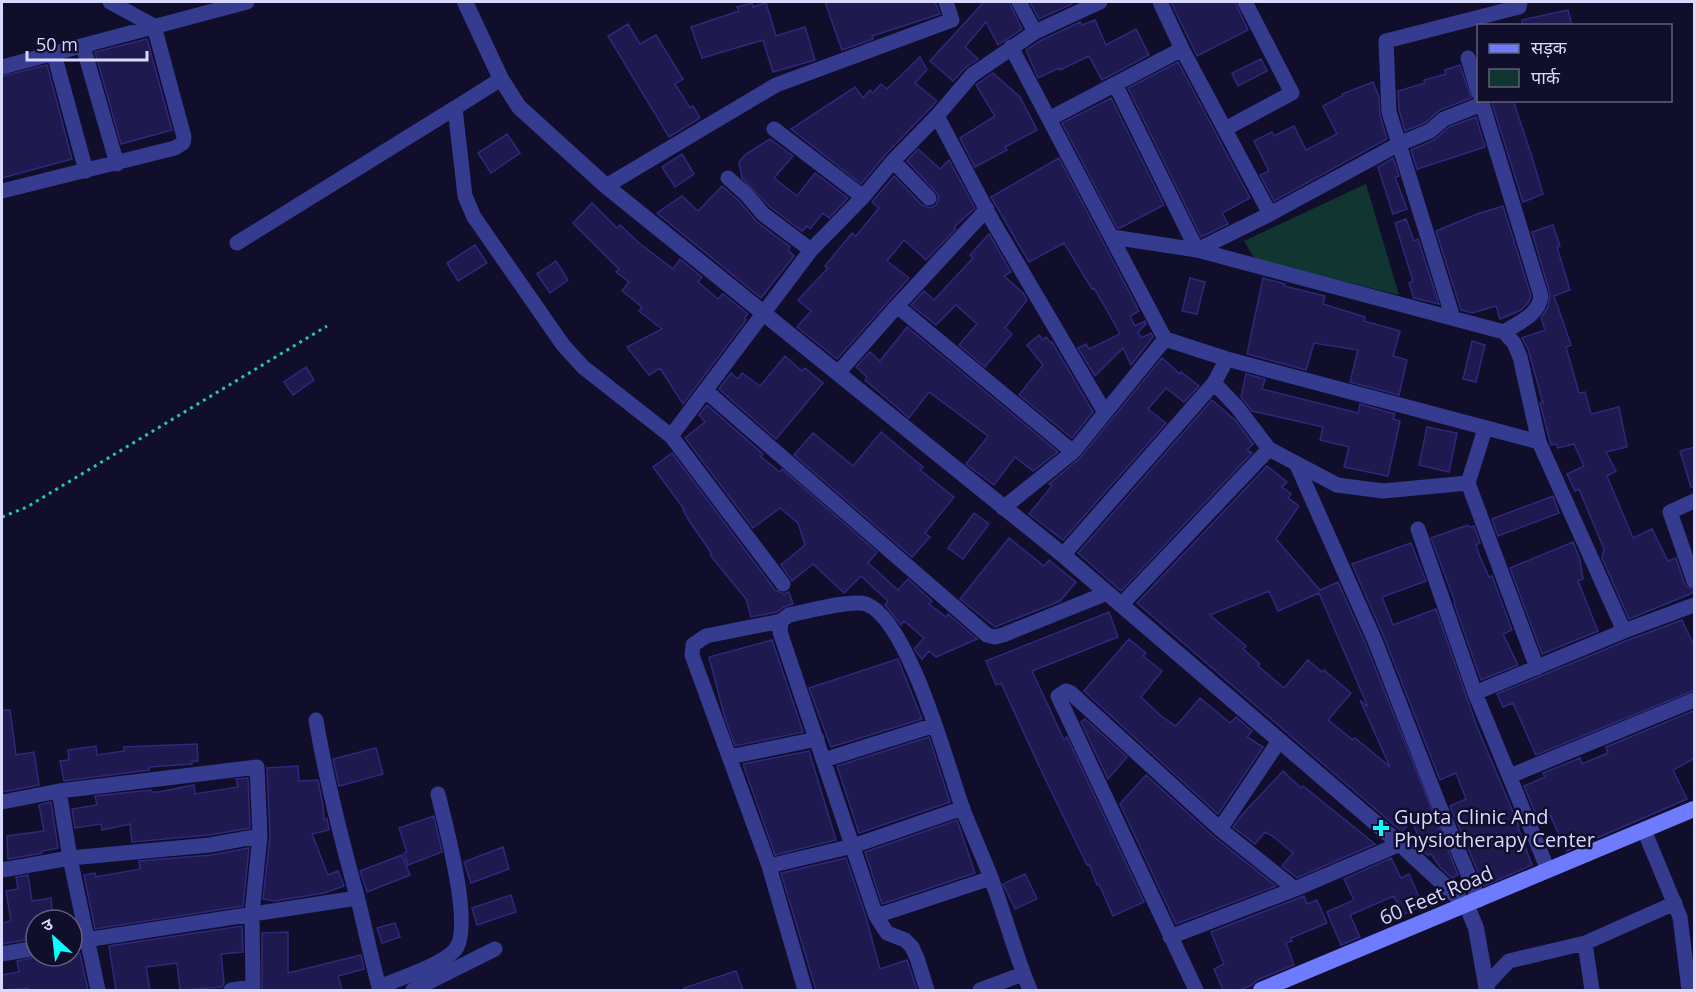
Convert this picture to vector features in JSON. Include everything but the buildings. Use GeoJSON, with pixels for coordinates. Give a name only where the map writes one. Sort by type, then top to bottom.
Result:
{"type":"FeatureCollection","features":[{"type":"Feature","properties":{"kind":"main road","name":"60 Feet Road"},"geometry":{"type":"LineString","coordinates":[[1261,990],[1695,809]]}},
{"type":"Feature","properties":{"kind":"street"},"geometry":{"type":"LineString","coordinates":[[2,191],[117,164],[175,148],[183,142],[184,137],[154,26],[116,2]]}},
{"type":"Feature","properties":{"kind":"street"},"geometry":{"type":"LineString","coordinates":[[2,67],[247,2]]}},
{"type":"Feature","properties":{"kind":"street"},"geometry":{"type":"LineString","coordinates":[[465,2],[501,79],[519,107],[606,186],[1063,555],[1400,844],[1473,903]]}},
{"type":"Feature","properties":{"kind":"street"},"geometry":{"type":"LineString","coordinates":[[606,186],[777,85],[952,20],[946,2]]}},
{"type":"Feature","properties":{"kind":"street"},"geometry":{"type":"LineString","coordinates":[[1019,2],[1035,32]]}},
{"type":"Feature","properties":{"kind":"street"},"geometry":{"type":"LineString","coordinates":[[671,436],[811,250],[863,198],[893,161],[937,116],[972,75],[1035,32],[1100,2]]}},
{"type":"Feature","properties":{"kind":"street"},"geometry":{"type":"LineString","coordinates":[[1160,2],[1182,49],[1270,214]]}},
{"type":"Feature","properties":{"kind":"street"},"geometry":{"type":"LineString","coordinates":[[1225,129],[1292,93],[1245,2]]}},
{"type":"Feature","properties":{"kind":"street"},"geometry":{"type":"LineString","coordinates":[[1453,318],[1389,112],[1386,41],[1520,7],[1520,2]]}},
{"type":"Feature","properties":{"kind":"street"},"geometry":{"type":"LineString","coordinates":[[83,46],[117,164]]}},
{"type":"Feature","properties":{"kind":"street"},"geometry":{"type":"LineString","coordinates":[[1011,47],[1165,339],[1227,359],[1539,442]]}},
{"type":"Feature","properties":{"kind":"street"},"geometry":{"type":"LineString","coordinates":[[1049,119],[1182,49]]}},
{"type":"Feature","properties":{"kind":"street"},"geometry":{"type":"LineString","coordinates":[[54,54],[86,171]]}},
{"type":"Feature","properties":{"kind":"street"},"geometry":{"type":"LineString","coordinates":[[1468,58],[1477,89]]}},
{"type":"Feature","properties":{"kind":"street"},"geometry":{"type":"LineString","coordinates":[[237,243],[501,79]]}},
{"type":"Feature","properties":{"kind":"street"},"geometry":{"type":"LineString","coordinates":[[1115,84],[1197,250]]}},
{"type":"Feature","properties":{"kind":"street"},"geometry":{"type":"LineString","coordinates":[[1197,250],[1270,214],[1399,144],[1430,131],[1444,119],[1477,101]]}},
{"type":"Feature","properties":{"kind":"street"},"geometry":{"type":"LineString","coordinates":[[1481,102],[1541,296],[1540,303],[1534,312],[1504,332]]}},
{"type":"Feature","properties":{"kind":"street"},"geometry":{"type":"LineString","coordinates":[[455,108],[465,196],[474,217],[563,345],[583,367],[671,436],[783,584]]}},
{"type":"Feature","properties":{"kind":"street"},"geometry":{"type":"LineString","coordinates":[[937,116],[987,209],[1104,411]]}},
{"type":"Feature","properties":{"kind":"street"},"geometry":{"type":"LineString","coordinates":[[774,129],[863,198]]}},
{"type":"Feature","properties":{"kind":"street"},"geometry":{"type":"LineString","coordinates":[[893,161],[929,198]]}},
{"type":"Feature","properties":{"kind":"street"},"geometry":{"type":"LineString","coordinates":[[728,178],[763,214],[811,250]]}},
{"type":"Feature","properties":{"kind":"street"},"geometry":{"type":"LineString","coordinates":[[838,373],[987,209]]}},
{"type":"Feature","properties":{"kind":"street"},"geometry":{"type":"LineString","coordinates":[[1112,237],[1197,250],[1504,332],[1514,343],[1520,357],[1539,442],[1624,631]]}},
{"type":"Feature","properties":{"kind":"street"},"geometry":{"type":"LineString","coordinates":[[897,306],[1073,452]]}},
{"type":"Feature","properties":{"kind":"street"},"geometry":{"type":"LineString","coordinates":[[1003,508],[1073,452],[1104,411],[1165,339]]}},
{"type":"Feature","properties":{"kind":"street"},"geometry":{"type":"LineString","coordinates":[[1063,555],[1214,383],[1227,359]]}},
{"type":"Feature","properties":{"kind":"street"},"geometry":{"type":"LineString","coordinates":[[1214,383],[1237,407],[1269,449],[1337,485],[1383,491],[1468,483]]}},
{"type":"Feature","properties":{"kind":"street"},"geometry":{"type":"LineString","coordinates":[[706,391],[987,635],[995,637],[1003,635],[1107,593]]}},
{"type":"Feature","properties":{"kind":"street"},"geometry":{"type":"LineString","coordinates":[[1485,429],[1468,483],[1537,668]]}},
{"type":"Feature","properties":{"kind":"street"},"geometry":{"type":"LineString","coordinates":[[1121,605],[1269,449]]}},
{"type":"Feature","properties":{"kind":"street"},"geometry":{"type":"LineString","coordinates":[[1296,463],[1376,641],[1439,805],[1473,903],[1487,988]]}},
{"type":"Feature","properties":{"kind":"street"},"geometry":{"type":"LineString","coordinates":[[1695,501],[1670,512],[1695,581]]}},
{"type":"Feature","properties":{"kind":"street"},"geometry":{"type":"LineString","coordinates":[[1418,530],[1475,693],[1548,870]]}},
{"type":"Feature","properties":{"kind":"street"},"geometry":{"type":"LineString","coordinates":[[805,990],[769,866],[692,655],[693,645],[706,636],[781,621],[789,615],[851,603],[865,604],[876,610],[892,627],[902,645],[991,878],[1030,990]]}},
{"type":"Feature","properties":{"kind":"street"},"geometry":{"type":"LineString","coordinates":[[1475,693],[1624,631],[1695,605]]}},
{"type":"Feature","properties":{"kind":"street"},"geometry":{"type":"LineString","coordinates":[[781,621],[780,632],[876,916],[887,933],[905,940],[912,947],[927,990]]}},
{"type":"Feature","properties":{"kind":"street"},"geometry":{"type":"LineString","coordinates":[[1196,990],[1058,696],[1066,692],[1071,693],[1220,829],[1295,889]]}},
{"type":"Feature","properties":{"kind":"street"},"geometry":{"type":"LineString","coordinates":[[1510,776],[1695,700]]}},
{"type":"Feature","properties":{"kind":"street"},"geometry":{"type":"LineString","coordinates":[[316,720],[330,795],[380,989],[443,960],[460,944],[461,911],[453,857],[438,794]]}},
{"type":"Feature","properties":{"kind":"street"},"geometry":{"type":"LineString","coordinates":[[824,760],[934,725]]}},
{"type":"Feature","properties":{"kind":"street"},"geometry":{"type":"LineString","coordinates":[[729,757],[817,739]]}},
{"type":"Feature","properties":{"kind":"street"},"geometry":{"type":"LineString","coordinates":[[1220,829],[1279,741]]}},
{"type":"Feature","properties":{"kind":"street"},"geometry":{"type":"LineString","coordinates":[[2,802],[59,791],[257,767],[260,836],[252,914],[254,987],[231,990]]}},
{"type":"Feature","properties":{"kind":"street"},"geometry":{"type":"LineString","coordinates":[[59,791],[70,858],[98,990]]}},
{"type":"Feature","properties":{"kind":"street"},"geometry":{"type":"LineString","coordinates":[[769,866],[853,846],[963,808]]}},
{"type":"Feature","properties":{"kind":"street"},"geometry":{"type":"LineString","coordinates":[[1644,830],[1675,903],[1682,927],[1689,990]]}},
{"type":"Feature","properties":{"kind":"street"},"geometry":{"type":"LineString","coordinates":[[2,870],[70,858],[210,845],[260,836]]}},
{"type":"Feature","properties":{"kind":"street"},"geometry":{"type":"LineString","coordinates":[[1170,938],[1295,889],[1400,844]]}},
{"type":"Feature","properties":{"kind":"street"},"geometry":{"type":"LineString","coordinates":[[876,916],[991,878]]}},
{"type":"Feature","properties":{"kind":"street"},"geometry":{"type":"LineString","coordinates":[[84,940],[357,898]]}},
{"type":"Feature","properties":{"kind":"street"},"geometry":{"type":"LineString","coordinates":[[1487,988],[1509,961],[1585,943],[1675,903]]}},
{"type":"Feature","properties":{"kind":"street"},"geometry":{"type":"LineString","coordinates":[[1585,943],[1592,990]]}},
{"type":"Feature","properties":{"kind":"street"},"geometry":{"type":"LineString","coordinates":[[413,990],[495,949]]}},
{"type":"Feature","properties":{"kind":"street"},"geometry":{"type":"LineString","coordinates":[[2,954],[24,950]]}},
{"type":"Feature","properties":{"kind":"street"},"geometry":{"type":"LineString","coordinates":[[980,990],[1023,974]]}},
{"type":"Feature","properties":{"kind":"path"},"geometry":{"type":"LineString","coordinates":[[2,517],[27,507],[327,326]]}},
{"type":"Feature","properties":{"kind":"green space"},"geometry":{"type":"Polygon","coordinates":[[[1366,184],[1399,295],[1255,259],[1244,241],[1366,184]]]}},
{"type":"Feature","properties":{"kind":"place","name":"Gupta Clinic And Physiotherapy Center"},"geometry":{"type":"Point","coordinates":[1381,828]}}]}
